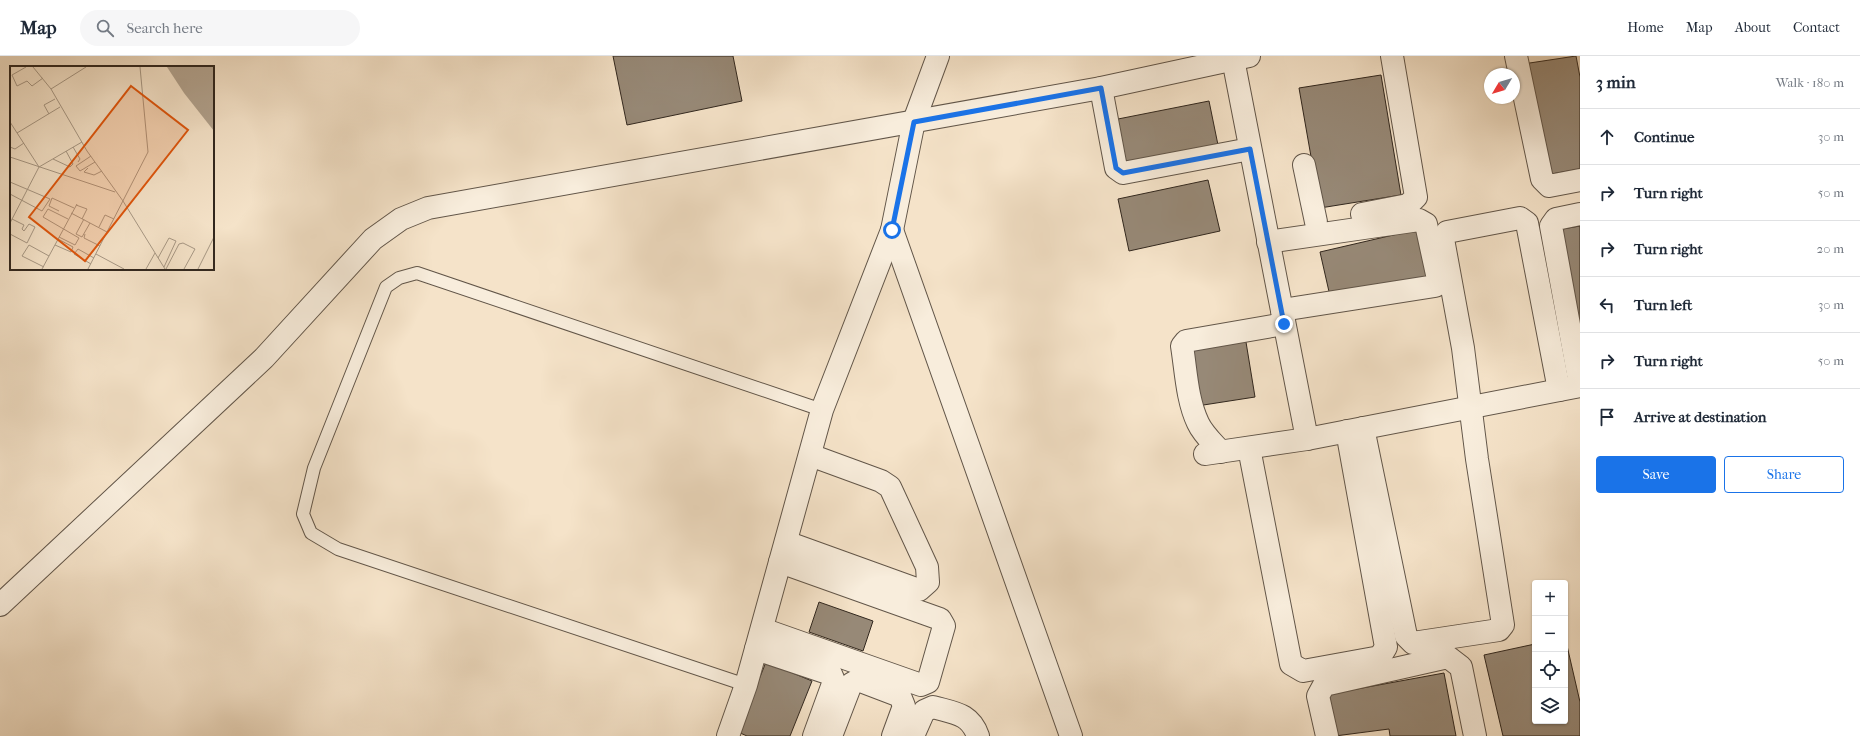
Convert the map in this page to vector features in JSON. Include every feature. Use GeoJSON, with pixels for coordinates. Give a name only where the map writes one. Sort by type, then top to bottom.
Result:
{"type":"FeatureCollection","features":[{"type":"Feature","properties":{"kind":"street"},"geometry":{"type":"LineString","coordinates":[[728,736],[746,685],[822,410],[892,230],[914,122],[938,56]]}},
{"type":"Feature","properties":{"kind":"street"},"geometry":{"type":"LineString","coordinates":[[1267,237],[1316,222],[1408,205],[1416,198],[1392,56]]}},
{"type":"Feature","properties":{"kind":"street"},"geometry":{"type":"LineString","coordinates":[[1516,56],[1542,179],[1549,186],[1580,180]]}},
{"type":"Feature","properties":{"kind":"street"},"geometry":{"type":"LineString","coordinates":[[0,605],[264,358],[373,238],[401,219],[428,208],[1101,88],[1241,58],[1250,149],[1307,439]]}},
{"type":"Feature","properties":{"kind":"street"},"geometry":{"type":"LineString","coordinates":[[1101,88],[1116,168],[1123,173],[1250,149]]}},
{"type":"Feature","properties":{"kind":"street"},"geometry":{"type":"LineString","coordinates":[[1304,165],[1316,222]]}},
{"type":"Feature","properties":{"kind":"street"},"geometry":{"type":"LineString","coordinates":[[1267,237],[1419,220],[1426,224],[1438,279],[1434,286],[1284,323],[1258,341],[1255,338],[1252,329],[1186,341],[1182,346],[1191,398],[1198,422],[1213,453],[1307,439],[1580,386],[1551,226],[1556,219],[1580,214]]}},
{"type":"Feature","properties":{"kind":"street"},"geometry":{"type":"LineString","coordinates":[[1355,429],[1406,636],[1413,643],[1499,630],[1503,625],[1470,407],[1464,348],[1443,239],[1447,232],[1520,218],[1527,223],[1559,390]]}},
{"type":"Feature","properties":{"kind":"street"},"geometry":{"type":"LineString","coordinates":[[892,230],[1071,736]]}},
{"type":"Feature","properties":{"kind":"street"},"geometry":{"type":"LineString","coordinates":[[1249,448],[1291,664],[1303,671],[1380,657],[1386,647],[1355,429]]}},
{"type":"Feature","properties":{"kind":"street"},"geometry":{"type":"LineString","coordinates":[[783,552],[919,590],[928,582],[927,567],[890,487],[881,481],[810,455]]}},
{"type":"Feature","properties":{"kind":"street"},"geometry":{"type":"LineString","coordinates":[[759,639],[921,685],[928,682],[944,626],[940,619],[783,552]]}},
{"type":"Feature","properties":{"kind":"street"},"geometry":{"type":"LineString","coordinates":[[759,639],[831,674],[834,681],[814,736]]}},
{"type":"Feature","properties":{"kind":"street"},"geometry":{"type":"LineString","coordinates":[[1327,736],[1318,696],[1324,685],[1448,657],[1461,667],[1475,736]]}},
{"type":"Feature","properties":{"kind":"street"},"geometry":{"type":"LineString","coordinates":[[831,736],[851,684],[858,680],[900,696],[904,706],[893,736]]}},
{"type":"Feature","properties":{"kind":"street"},"geometry":{"type":"LineString","coordinates":[[913,736],[924,711],[933,706],[968,718],[975,726],[978,736]]}},
{"type":"Feature","properties":{"kind":"lane"},"geometry":{"type":"LineString","coordinates":[[746,685],[338,549],[311,533],[303,514],[314,468],[386,287],[399,278],[417,273],[822,410]]}},
{"type":"Feature","properties":{"kind":"building"},"geometry":{"type":"Polygon","coordinates":[[[613,56],[733,56],[742,101],[627,125],[613,56]]]}},
{"type":"Feature","properties":{"kind":"building"},"geometry":{"type":"Polygon","coordinates":[[[1576,56],[1580,77],[1580,169],[1546,175],[1523,64],[1576,56]]]}},
{"type":"Feature","properties":{"kind":"building"},"geometry":{"type":"Polygon","coordinates":[[[1381,75],[1401,195],[1320,208],[1299,88],[1381,75]]]}},
{"type":"Feature","properties":{"kind":"building"},"geometry":{"type":"Polygon","coordinates":[[[1209,101],[1218,145],[1123,164],[1113,120],[1209,101]]]}},
{"type":"Feature","properties":{"kind":"building"},"geometry":{"type":"Polygon","coordinates":[[[1208,180],[1220,231],[1129,251],[1118,199],[1208,180]]]}},
{"type":"Feature","properties":{"kind":"building"},"geometry":{"type":"Polygon","coordinates":[[[1580,226],[1580,323],[1574,324],[1556,230],[1580,226]]]}},
{"type":"Feature","properties":{"kind":"building"},"geometry":{"type":"Polygon","coordinates":[[[1419,229],[1428,282],[1330,296],[1320,252],[1419,229]]]}},
{"type":"Feature","properties":{"kind":"building"},"geometry":{"type":"Polygon","coordinates":[[[1245,336],[1255,397],[1197,406],[1187,345],[1245,336]]]}},
{"type":"Feature","properties":{"kind":"building"},"geometry":{"type":"Polygon","coordinates":[[[819,602],[873,621],[863,651],[809,632],[819,602]]]}},
{"type":"Feature","properties":{"kind":"building"},"geometry":{"type":"Polygon","coordinates":[[[1532,645],[1532,724],[1568,724],[1568,650],[1580,702],[1580,736],[1503,736],[1484,655],[1532,645]]]}},
{"type":"Feature","properties":{"kind":"building"},"geometry":{"type":"Polygon","coordinates":[[[766,662],[812,681],[790,736],[747,736],[738,732],[766,662]]]}},
{"type":"Feature","properties":{"kind":"building"},"geometry":{"type":"Polygon","coordinates":[[[1444,673],[1456,736],[1390,736],[1389,729],[1335,736],[1324,695],[1444,673]]]}},
{"type":"Feature","properties":{"kind":"route"},"geometry":{"type":"LineString","coordinates":[[892,230],[914,122],[1101,88],[1116,168],[1123,173],[1250,149],[1284,324]]}}]}
